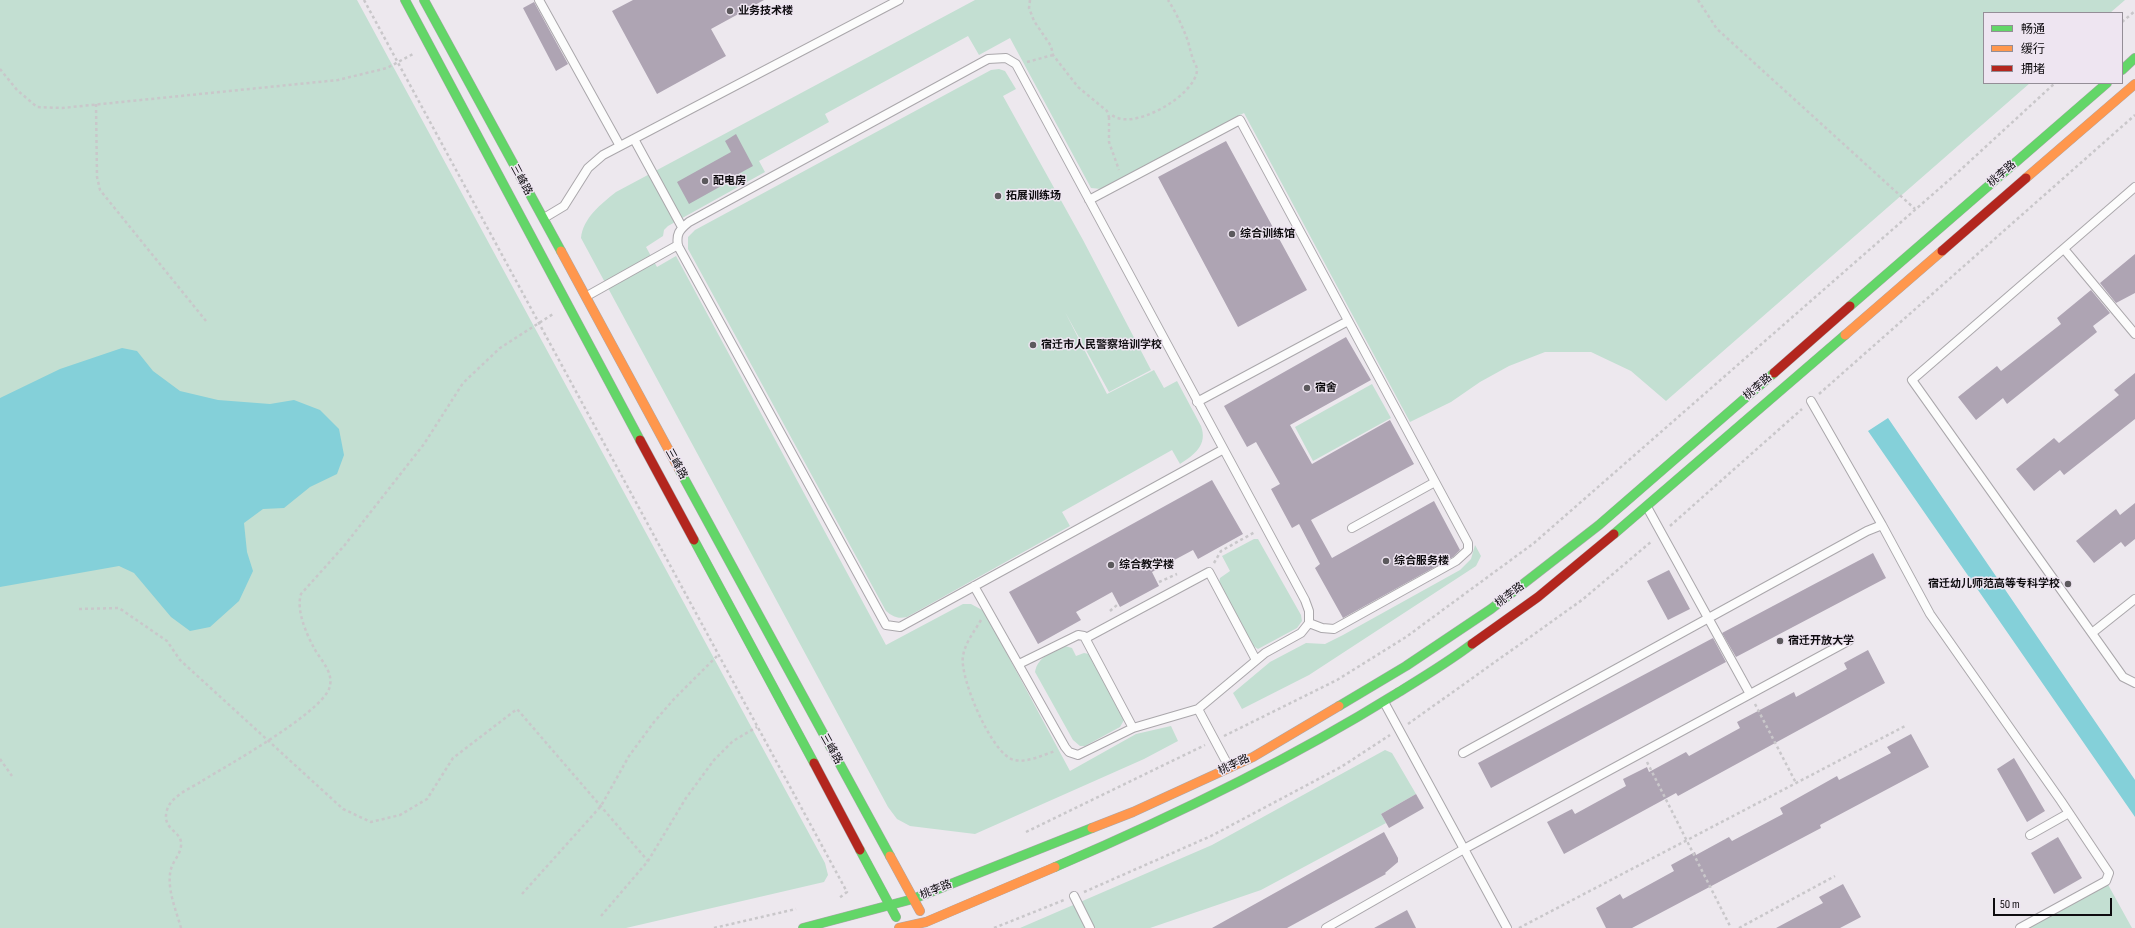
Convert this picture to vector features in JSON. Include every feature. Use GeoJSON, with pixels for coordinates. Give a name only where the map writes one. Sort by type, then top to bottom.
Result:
{"type":"FeatureCollection","features":[{"type":"Feature","properties":{"kind":"main road","name":"三峰路"},"geometry":{"type":"LineString","coordinates":[[405,0],[429,45],[535,224],[585,297],[927,925]]}},
{"type":"Feature","properties":{"kind":"main road","name":"三峰路"},"geometry":{"type":"LineString","coordinates":[[424,0],[535,224],[570,305],[901,928]]}},
{"type":"Feature","properties":{"kind":"main road"},"geometry":{"type":"LineString","coordinates":[[2123,69],[2135,58]]}},
{"type":"Feature","properties":{"kind":"main road","name":"桃李路"},"geometry":{"type":"LineString","coordinates":[[901,928],[927,925],[1140,831],[1237,783],[1379,693],[1491,609],[1599,525],[2106,84]]}},
{"type":"Feature","properties":{"kind":"main road","name":"桃李路"},"geometry":{"type":"LineString","coordinates":[[802,928],[913,899],[1133,812],[1253,757],[1379,693],[1456,657],[1538,597],[1646,507],[2135,84]]}},
{"type":"Feature","properties":{"kind":"lane"},"geometry":{"type":"LineString","coordinates":[[539,0],[620,146]]}},
{"type":"Feature","properties":{"kind":"lane"},"geometry":{"type":"LineString","coordinates":[[535,224],[564,206],[594,162],[620,146],[899,0]]}},
{"type":"Feature","properties":{"kind":"lane"},"geometry":{"type":"LineString","coordinates":[[974,586],[1065,747],[1069,752],[1078,755],[1133,728],[1198,709],[1256,660],[1301,633],[1309,623],[1310,611],[1222,450],[1016,64],[1006,58],[988,59],[682,227],[679,230],[677,238],[678,245],[886,625],[900,627],[974,586],[1222,450]]}},
{"type":"Feature","properties":{"kind":"lane"},"geometry":{"type":"LineString","coordinates":[[1089,200],[1240,120],[1468,543],[1468,550],[1456,560],[1334,629],[1322,628],[1309,623]]}},
{"type":"Feature","properties":{"kind":"lane"},"geometry":{"type":"LineString","coordinates":[[634,139],[682,227]]}},
{"type":"Feature","properties":{"kind":"lane"},"geometry":{"type":"LineString","coordinates":[[2135,187],[1912,380],[2123,677],[2135,683]]}},
{"type":"Feature","properties":{"kind":"lane"},"geometry":{"type":"LineString","coordinates":[[585,297],[678,245]]}},
{"type":"Feature","properties":{"kind":"lane"},"geometry":{"type":"LineString","coordinates":[[2064,249],[2135,334]]}},
{"type":"Feature","properties":{"kind":"lane"},"geometry":{"type":"LineString","coordinates":[[1197,402],[1348,321]]}},
{"type":"Feature","properties":{"kind":"lane"},"geometry":{"type":"LineString","coordinates":[[1811,401],[1882,525],[1930,614],[2069,813],[2109,874],[2106,881],[2020,928]]}},
{"type":"Feature","properties":{"kind":"lane"},"geometry":{"type":"LineString","coordinates":[[1352,528],[1435,482]]}},
{"type":"Feature","properties":{"kind":"lane"},"geometry":{"type":"LineString","coordinates":[[1646,507],[1750,694]]}},
{"type":"Feature","properties":{"kind":"lane"},"geometry":{"type":"LineString","coordinates":[[1463,753],[1867,531],[1882,525]]}},
{"type":"Feature","properties":{"kind":"lane"},"geometry":{"type":"LineString","coordinates":[[1086,638],[1209,572],[1256,660]]}},
{"type":"Feature","properties":{"kind":"lane"},"geometry":{"type":"LineString","coordinates":[[2092,633],[2135,599]]}},
{"type":"Feature","properties":{"kind":"lane"},"geometry":{"type":"LineString","coordinates":[[1019,664],[1078,635],[1086,638],[1133,728]]}},
{"type":"Feature","properties":{"kind":"lane"},"geometry":{"type":"LineString","coordinates":[[1326,928],[1464,849],[1850,640]]}},
{"type":"Feature","properties":{"kind":"lane"},"geometry":{"type":"LineString","coordinates":[[1379,693],[1507,928]]}},
{"type":"Feature","properties":{"kind":"lane"},"geometry":{"type":"LineString","coordinates":[[1198,709],[1237,783]]}},
{"type":"Feature","properties":{"kind":"lane"},"geometry":{"type":"LineString","coordinates":[[2030,835],[2069,813]]}},
{"type":"Feature","properties":{"kind":"lane"},"geometry":{"type":"LineString","coordinates":[[1074,896],[1090,928]]}},
{"type":"Feature","properties":{"kind":"path"},"geometry":{"type":"LineString","coordinates":[[364,0],[847,892],[836,901]]}},
{"type":"Feature","properties":{"kind":"path"},"geometry":{"type":"LineString","coordinates":[[1030,0],[1029,8],[1031,14],[1051,46],[1053,55],[1078,88],[1107,111],[1109,117],[1109,142],[1118,166],[1120,184]]}},
{"type":"Feature","properties":{"kind":"path"},"geometry":{"type":"LineString","coordinates":[[1109,117],[1112,116],[1117,119],[1126,120],[1157,112],[1178,97],[1195,78],[1197,68],[1186,36],[1168,0]]}},
{"type":"Feature","properties":{"kind":"path"},"geometry":{"type":"LineString","coordinates":[[1698,0],[1717,29],[1915,209]]}},
{"type":"Feature","properties":{"kind":"path"},"geometry":{"type":"LineString","coordinates":[[2123,21],[2135,10]]}},
{"type":"Feature","properties":{"kind":"path"},"geometry":{"type":"LineString","coordinates":[[0,69],[17,90],[37,107],[62,108],[338,80],[387,68],[429,45]]}},
{"type":"Feature","properties":{"kind":"path"},"geometry":{"type":"LineString","coordinates":[[1016,64],[1053,55]]}},
{"type":"Feature","properties":{"kind":"path"},"geometry":{"type":"LineString","coordinates":[[1019,836],[1337,680],[1406,637],[1534,543],[1915,209],[2054,84]]}},
{"type":"Feature","properties":{"kind":"path"},"geometry":{"type":"LineString","coordinates":[[96,104],[97,177],[100,190],[206,321]]}},
{"type":"Feature","properties":{"kind":"path"},"geometry":{"type":"LineString","coordinates":[[181,928],[171,891],[170,880],[171,868],[181,847],[181,841],[177,834],[168,827],[165,819],[168,808],[184,792],[268,740],[312,710],[328,691],[331,683],[325,664],[314,648],[300,613],[298,602],[301,594],[344,546],[424,444],[463,383],[489,357],[538,322],[570,305]]}},
{"type":"Feature","properties":{"kind":"path"},"geometry":{"type":"LineString","coordinates":[[1209,572],[1221,551],[1264,527]]}},
{"type":"Feature","properties":{"kind":"path"},"geometry":{"type":"LineString","coordinates":[[79,609],[119,608],[167,640],[180,660],[343,810],[371,822],[400,815],[427,799],[453,758],[517,709],[648,861]]}},
{"type":"Feature","properties":{"kind":"path"},"geometry":{"type":"LineString","coordinates":[[989,612],[983,617],[969,639],[963,656],[969,691],[990,736],[1000,752],[1014,760],[1035,758],[1065,747]]}},
{"type":"Feature","properties":{"kind":"path"},"geometry":{"type":"LineString","coordinates":[[522,894],[601,806],[629,756],[654,722],[674,699],[718,655]]}},
{"type":"Feature","properties":{"kind":"path"},"geometry":{"type":"LineString","coordinates":[[1750,694],[1796,783]]}},
{"type":"Feature","properties":{"kind":"path"},"geometry":{"type":"LineString","coordinates":[[1519,928],[1907,725]]}},
{"type":"Feature","properties":{"kind":"path"},"geometry":{"type":"LineString","coordinates":[[600,916],[648,861],[686,798],[714,760],[733,741],[757,727]]}},
{"type":"Feature","properties":{"kind":"path"},"geometry":{"type":"LineString","coordinates":[[1642,753],[1731,928]]}},
{"type":"Feature","properties":{"kind":"path"},"geometry":{"type":"LineString","coordinates":[[0,759],[12,776]]}},
{"type":"Feature","properties":{"kind":"path"},"geometry":{"type":"LineString","coordinates":[[1739,928],[1835,876]]}},
{"type":"Feature","properties":{"kind":"path"},"geometry":{"type":"LineString","coordinates":[[714,928],[798,909]]}},
{"type":"Feature","properties":{"kind":"green space"},"geometry":{"type":"Polygon","coordinates":[[[0,0],[357,0],[825,863],[828,875],[824,882],[626,928],[0,928],[0,0]]]}},
{"type":"Feature","properties":{"kind":"green space"},"geometry":{"type":"Polygon","coordinates":[[[975,0],[2125,0],[2111,12],[1983,12],[1983,84],[2029,84],[1666,401],[1631,371],[1591,352],[1545,352],[1509,366],[1480,382],[1451,402],[1410,422],[1244,113],[1101,189],[1091,188],[1010,38],[979,55],[968,36],[825,114],[829,122],[759,161],[765,172],[668,226],[664,230],[663,236],[646,247],[657,267],[676,256],[886,645],[963,604],[971,604],[984,611],[1070,771],[1136,734],[1171,726],[1178,741],[1144,759],[975,834],[910,826],[897,819],[888,807],[581,238],[582,231],[589,218],[616,192],[975,0]]]}},
{"type":"Feature","properties":{"kind":"green space"},"geometry":{"type":"Polygon","coordinates":[[[999,69],[1005,71],[1016,89],[1003,96],[1083,240],[1151,370],[1109,392],[1065,312],[1107,394],[1154,370],[1164,388],[1177,381],[1201,426],[1203,439],[1195,453],[1180,464],[1172,450],[1062,512],[1070,526],[907,617],[898,618],[886,611],[688,249],[688,237],[695,230],[991,70],[999,69]]]}},
{"type":"Feature","properties":{"kind":"green space"},"geometry":{"type":"Polygon","coordinates":[[[1372,384],[1391,418],[1313,461],[1295,427],[1372,384]]]}},
{"type":"Feature","properties":{"kind":"green space"},"geometry":{"type":"Polygon","coordinates":[[[1254,539],[1258,539],[1301,615],[1302,621],[1297,628],[1258,649],[1252,645],[1219,583],[1220,578],[1230,571],[1222,556],[1254,539]]]}},
{"type":"Feature","properties":{"kind":"green space"},"geometry":{"type":"Polygon","coordinates":[[[1475,545],[1481,556],[1476,566],[1309,675],[1242,709],[1233,693],[1270,662],[1306,643],[1325,644],[1460,570],[1471,559],[1475,545]]]}},
{"type":"Feature","properties":{"kind":"green space"},"geometry":{"type":"Polygon","coordinates":[[[1065,646],[1072,648],[1076,656],[1084,653],[1089,654],[1124,720],[1120,727],[1085,746],[1080,746],[1073,740],[1035,672],[1039,662],[1042,659],[1065,646]]]}},
{"type":"Feature","properties":{"kind":"green space"},"geometry":{"type":"Polygon","coordinates":[[[1385,750],[1392,753],[1416,794],[1381,814],[1386,823],[1261,890],[1150,928],[1020,928],[1212,845],[1385,750]]]}},
{"type":"Feature","properties":{"kind":"green space"},"geometry":{"type":"Polygon","coordinates":[[[2106,881],[2132,928],[2022,928],[2106,881]]]}},
{"type":"Feature","properties":{"kind":"water"},"geometry":{"type":"Polygon","coordinates":[[[122,348],[137,351],[153,371],[180,391],[218,400],[270,404],[294,400],[320,410],[339,429],[344,455],[337,474],[310,487],[284,508],[263,509],[244,523],[247,552],[253,571],[239,601],[210,627],[190,631],[171,617],[134,573],[119,566],[0,587],[0,398],[60,369],[122,348]]]}},
{"type":"Feature","properties":{"kind":"water"},"geometry":{"type":"Polygon","coordinates":[[[1888,418],[2135,780],[2135,817],[1868,431],[1888,418]]]}},
{"type":"Feature","properties":{"kind":"building"},"geometry":{"type":"Polygon","coordinates":[[[633,0],[764,0],[711,29],[726,56],[657,94],[612,11],[633,0]]]}},
{"type":"Feature","properties":{"kind":"building"},"geometry":{"type":"Polygon","coordinates":[[[534,2],[568,64],[556,71],[523,8],[534,2]]]}},
{"type":"Feature","properties":{"kind":"building","name":"配电房"},"geometry":{"type":"Polygon","coordinates":[[[736,134],[753,166],[731,178],[732,180],[689,204],[677,182],[731,152],[725,141],[736,134]]]}},
{"type":"Feature","properties":{"kind":"building","name":"综合训练馆"},"geometry":{"type":"Polygon","coordinates":[[[1226,141],[1307,290],[1238,327],[1158,177],[1226,141]]]}},
{"type":"Feature","properties":{"kind":"building"},"geometry":{"type":"Polygon","coordinates":[[[2135,254],[2135,293],[2116,303],[2100,283],[2135,254]]]}},
{"type":"Feature","properties":{"kind":"building"},"geometry":{"type":"Polygon","coordinates":[[[2091,290],[2110,313],[2093,326],[2097,332],[2007,404],[2003,398],[1976,420],[1958,397],[1997,366],[2001,371],[2061,324],[2057,318],[2091,290]]]}},
{"type":"Feature","properties":{"kind":"building"},"geometry":{"type":"Polygon","coordinates":[[[1346,337],[1371,380],[1290,425],[1312,464],[1390,420],[1414,464],[1311,520],[1332,558],[1434,501],[1460,550],[1453,557],[1343,618],[1315,568],[1320,564],[1299,524],[1292,528],[1271,489],[1280,484],[1256,442],[1247,447],[1224,406],[1346,337]]]}},
{"type":"Feature","properties":{"kind":"building"},"geometry":{"type":"Polygon","coordinates":[[[2135,373],[2135,419],[2064,475],[2060,470],[2034,491],[2016,469],[2054,438],[2059,443],[2119,395],[2114,390],[2135,373]]]}},
{"type":"Feature","properties":{"kind":"building","name":"综合教学楼"},"geometry":{"type":"Polygon","coordinates":[[[1212,480],[1243,534],[1198,559],[1193,550],[1152,572],[1159,586],[1120,607],[1112,592],[1076,612],[1081,620],[1038,644],[1009,592],[1212,480]]]}},
{"type":"Feature","properties":{"kind":"building"},"geometry":{"type":"Polygon","coordinates":[[[2135,503],[2135,539],[2125,547],[2121,542],[2094,563],[2076,541],[2116,509],[2120,515],[2135,503]]]}},
{"type":"Feature","properties":{"kind":"building"},"geometry":{"type":"Polygon","coordinates":[[[1873,553],[1886,578],[1736,657],[1722,633],[1873,553]]]}},
{"type":"Feature","properties":{"kind":"building"},"geometry":{"type":"Polygon","coordinates":[[[1669,570],[1690,609],[1668,620],[1647,581],[1669,570]]]}},
{"type":"Feature","properties":{"kind":"building"},"geometry":{"type":"Polygon","coordinates":[[[1713,638],[1726,662],[1491,788],[1478,763],[1713,638]]]}},
{"type":"Feature","properties":{"kind":"building"},"geometry":{"type":"Polygon","coordinates":[[[1868,650],[1885,683],[1678,796],[1676,793],[1564,854],[1547,822],[1572,809],[1575,814],[1626,786],[1623,779],[1647,767],[1649,772],[1686,752],[1689,756],[1740,728],[1737,722],[1794,692],[1796,697],[1847,669],[1844,663],[1868,650]]]}},
{"type":"Feature","properties":{"kind":"building"},"geometry":{"type":"Polygon","coordinates":[[[1911,734],[1929,767],[1820,825],[1821,828],[1632,928],[1606,928],[1596,908],[1620,894],[1623,899],[1674,871],[1671,865],[1695,852],[1696,855],[1729,837],[1732,841],[1783,814],[1780,808],[1837,776],[1839,780],[1891,753],[1887,747],[1911,734]]]}},
{"type":"Feature","properties":{"kind":"building"},"geometry":{"type":"Polygon","coordinates":[[[2014,758],[2045,811],[2027,822],[1997,769],[2014,758]]]}},
{"type":"Feature","properties":{"kind":"building"},"geometry":{"type":"Polygon","coordinates":[[[1416,794],[1424,808],[1389,828],[1381,814],[1416,794]]]}},
{"type":"Feature","properties":{"kind":"building"},"geometry":{"type":"Polygon","coordinates":[[[1384,832],[1398,858],[1398,862],[1385,873],[1386,874],[1287,928],[1212,928],[1384,832]]]}},
{"type":"Feature","properties":{"kind":"building"},"geometry":{"type":"Polygon","coordinates":[[[2058,837],[2082,878],[2054,894],[2031,853],[2058,837]]]}},
{"type":"Feature","properties":{"kind":"building"},"geometry":{"type":"Polygon","coordinates":[[[1843,884],[1861,917],[1840,928],[1776,928],[1823,903],[1819,897],[1843,884]]]}},
{"type":"Feature","properties":{"kind":"building"},"geometry":{"type":"Polygon","coordinates":[[[1407,910],[1416,928],[1374,928],[1407,910]]]}},
{"type":"Feature","properties":{"kind":"traffic: fast"},"geometry":{"type":"LineString","coordinates":[[405,0],[640,440]]}},
{"type":"Feature","properties":{"kind":"traffic: fast"},"geometry":{"type":"LineString","coordinates":[[424,0],[561,251]]}},
{"type":"Feature","properties":{"kind":"traffic: fast"},"geometry":{"type":"LineString","coordinates":[[2123,69],[2135,58]]}},
{"type":"Feature","properties":{"kind":"traffic: fast"},"geometry":{"type":"LineString","coordinates":[[1850,306],[2106,84]]}},
{"type":"Feature","properties":{"kind":"traffic: fast"},"geometry":{"type":"LineString","coordinates":[[1614,534],[1845,335]]}},
{"type":"Feature","properties":{"kind":"traffic: fast"},"geometry":{"type":"LineString","coordinates":[[1339,706],[1406,666],[1491,609],[1599,525],[1774,373]]}},
{"type":"Feature","properties":{"kind":"traffic: fast"},"geometry":{"type":"LineString","coordinates":[[679,469],[890,856]]}},
{"type":"Feature","properties":{"kind":"traffic: fast"},"geometry":{"type":"LineString","coordinates":[[694,540],[814,763]]}},
{"type":"Feature","properties":{"kind":"traffic: fast"},"geometry":{"type":"LineString","coordinates":[[1055,867],[1185,808],[1270,766],[1353,720],[1443,664],[1472,644]]}},
{"type":"Feature","properties":{"kind":"traffic: fast"},"geometry":{"type":"LineString","coordinates":[[803,928],[913,899],[1092,828]]}},
{"type":"Feature","properties":{"kind":"traffic: fast"},"geometry":{"type":"LineString","coordinates":[[860,850],[896,917]]}},
{"type":"Feature","properties":{"kind":"traffic: slow"},"geometry":{"type":"LineString","coordinates":[[2026,178],[2135,84]]}},
{"type":"Feature","properties":{"kind":"traffic: slow"},"geometry":{"type":"LineString","coordinates":[[561,251],[679,469]]}},
{"type":"Feature","properties":{"kind":"traffic: slow"},"geometry":{"type":"LineString","coordinates":[[1845,335],[1942,251]]}},
{"type":"Feature","properties":{"kind":"traffic: slow"},"geometry":{"type":"LineString","coordinates":[[1092,828],[1133,812],[1253,757],[1339,706]]}},
{"type":"Feature","properties":{"kind":"traffic: slow"},"geometry":{"type":"LineString","coordinates":[[890,856],[920,911]]}},
{"type":"Feature","properties":{"kind":"traffic: slow"},"geometry":{"type":"LineString","coordinates":[[899,928],[926,922],[1055,867]]}},
{"type":"Feature","properties":{"kind":"traffic: jam"},"geometry":{"type":"LineString","coordinates":[[1942,251],[2026,178]]}},
{"type":"Feature","properties":{"kind":"traffic: jam"},"geometry":{"type":"LineString","coordinates":[[1774,373],[1850,306]]}},
{"type":"Feature","properties":{"kind":"traffic: jam"},"geometry":{"type":"LineString","coordinates":[[640,440],[694,540]]}},
{"type":"Feature","properties":{"kind":"traffic: jam"},"geometry":{"type":"LineString","coordinates":[[1472,644],[1538,597],[1614,534]]}},
{"type":"Feature","properties":{"kind":"traffic: jam"},"geometry":{"type":"LineString","coordinates":[[814,763],[860,850]]}},
{"type":"Feature","properties":{"kind":"place","name":"业务技术楼"},"geometry":{"type":"Point","coordinates":[730,11]}},
{"type":"Feature","properties":{"kind":"place","name":"配电房"},"geometry":{"type":"Point","coordinates":[705,181]}},
{"type":"Feature","properties":{"kind":"place","name":"拓展训练场"},"geometry":{"type":"Point","coordinates":[998,196]}},
{"type":"Feature","properties":{"kind":"place","name":"综合训练馆"},"geometry":{"type":"Point","coordinates":[1232,234]}},
{"type":"Feature","properties":{"kind":"place","name":"宿迁市人民警察培训学校"},"geometry":{"type":"Point","coordinates":[1033,345]}},
{"type":"Feature","properties":{"kind":"place","name":"宿舍"},"geometry":{"type":"Point","coordinates":[1307,388]}},
{"type":"Feature","properties":{"kind":"place","name":"综合服务楼"},"geometry":{"type":"Point","coordinates":[1386,561]}},
{"type":"Feature","properties":{"kind":"place","name":"综合教学楼"},"geometry":{"type":"Point","coordinates":[1111,565]}},
{"type":"Feature","properties":{"kind":"place","name":"宿迁幼儿师范高等专科学校"},"geometry":{"type":"Point","coordinates":[2068,584]}},
{"type":"Feature","properties":{"kind":"place","name":"宿迁开放大学"},"geometry":{"type":"Point","coordinates":[1780,641]}}]}
